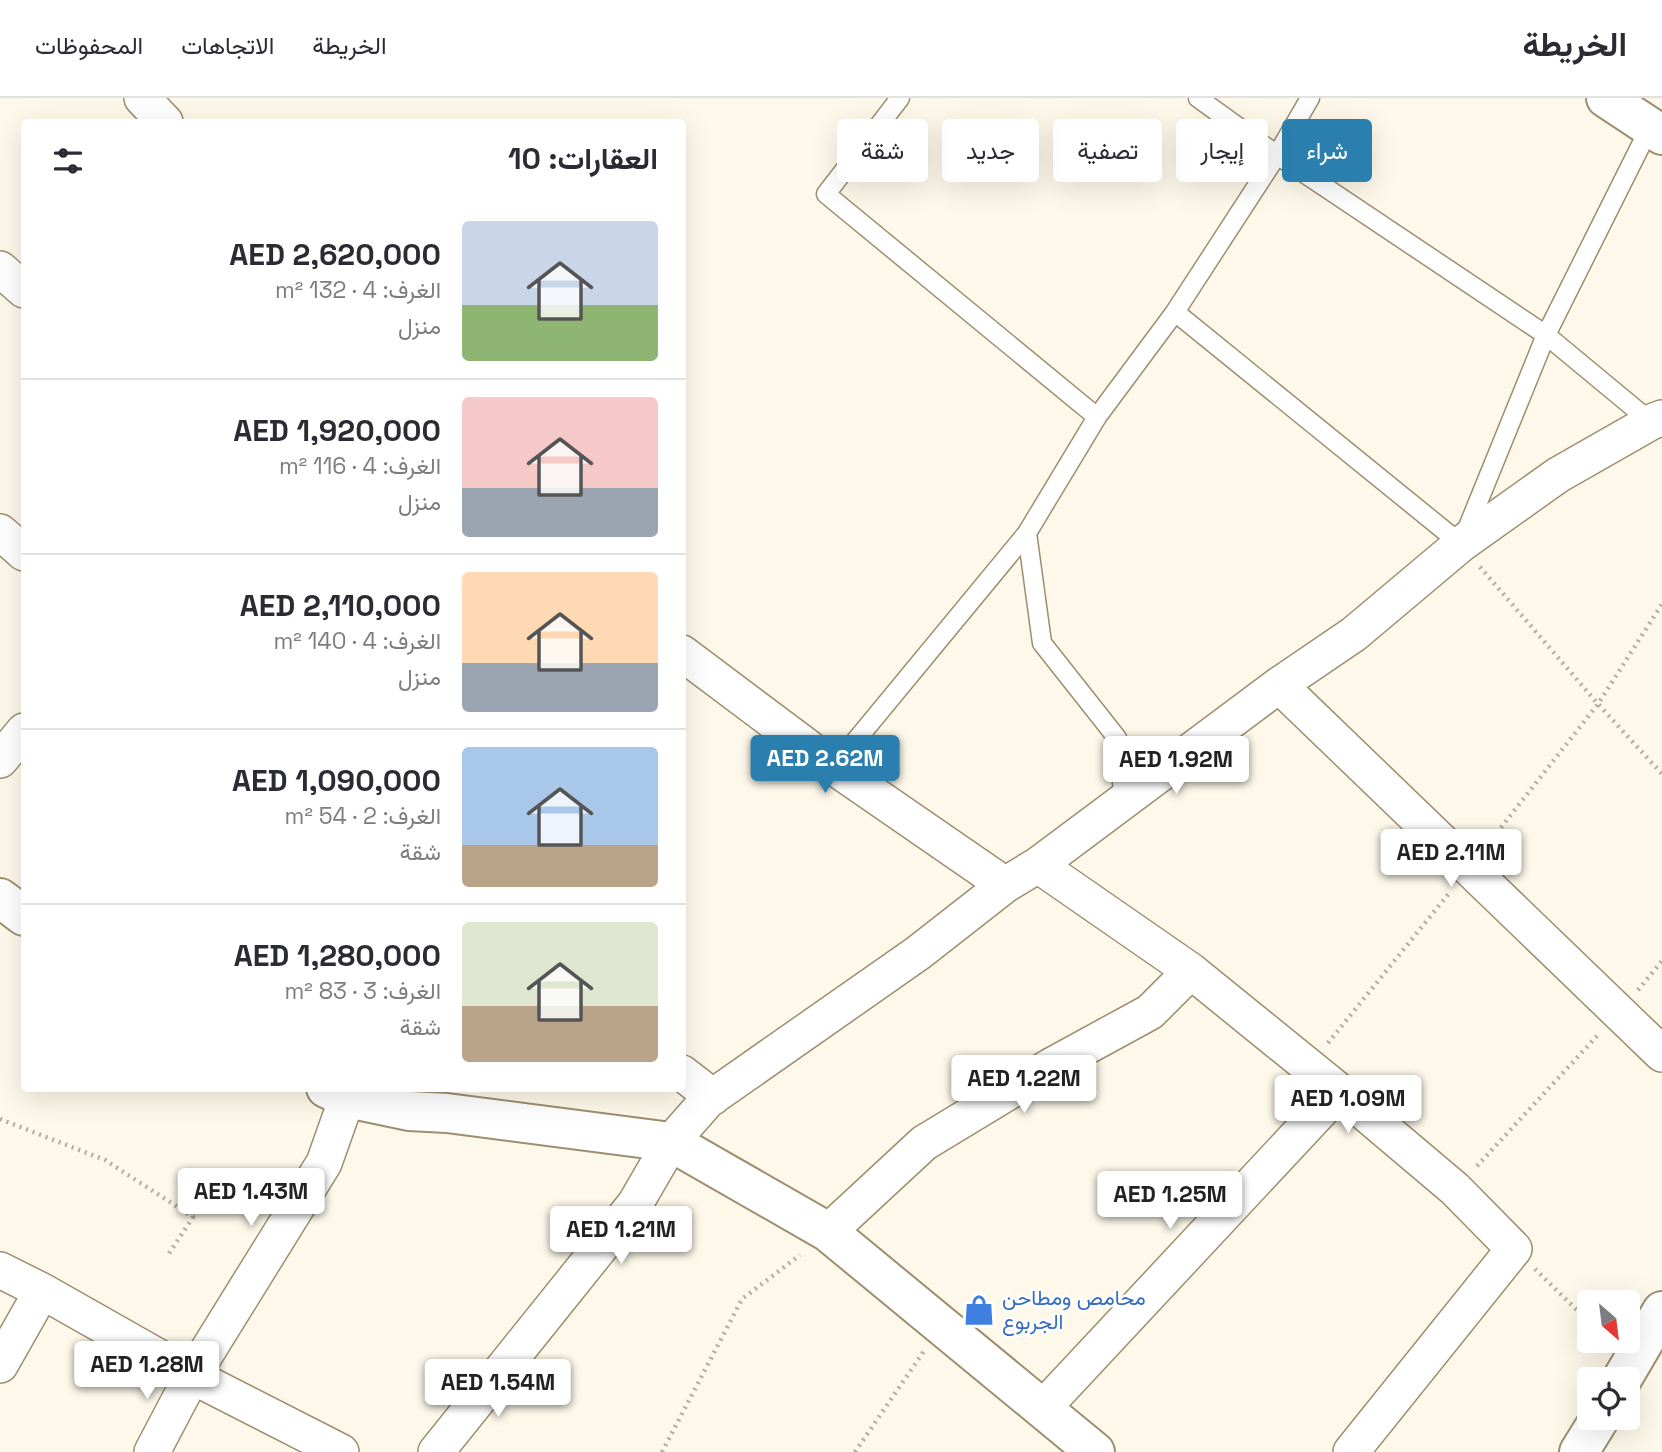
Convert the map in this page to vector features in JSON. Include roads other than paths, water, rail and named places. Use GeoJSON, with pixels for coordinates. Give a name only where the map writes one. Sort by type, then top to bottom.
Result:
{"type":"FeatureCollection","features":[{"type":"Feature","properties":{"kind":"street"},"geometry":{"type":"LineString","coordinates":[[142,98],[162,119]]}},
{"type":"Feature","properties":{"kind":"street"},"geometry":{"type":"LineString","coordinates":[[1606,98],[1656,131]]}},
{"type":"Feature","properties":{"kind":"street"},"geometry":{"type":"LineString","coordinates":[[0,269],[21,287]]}},
{"type":"Feature","properties":{"kind":"street"},"geometry":{"type":"LineString","coordinates":[[436,1452],[635,1204],[671,1142],[713,1097],[918,953],[1004,886],[1038,865],[1279,685],[1354,634],[1461,544],[1558,475],[1656,420]]}},
{"type":"Feature","properties":{"kind":"street"},"geometry":{"type":"LineString","coordinates":[[0,532],[21,550]]}},
{"type":"Feature","properties":{"kind":"street"},"geometry":{"type":"LineString","coordinates":[[686,656],[834,767],[1004,886]]}},
{"type":"Feature","properties":{"kind":"street"},"geometry":{"type":"LineString","coordinates":[[1279,685],[1662,1054]]}},
{"type":"Feature","properties":{"kind":"street"},"geometry":{"type":"LineString","coordinates":[[1038,865],[1191,971],[1455,1189],[1514,1249],[1351,1452]]}},
{"type":"Feature","properties":{"kind":"street"},"geometry":{"type":"LineString","coordinates":[[0,898],[21,914]]}},
{"type":"Feature","properties":{"kind":"street"},"geometry":{"type":"LineString","coordinates":[[828,1233],[924,1143],[1051,1066],[1150,1012],[1191,971]]}},
{"type":"Feature","properties":{"kind":"street"},"geometry":{"type":"LineString","coordinates":[[686,1076],[713,1097]]}},
{"type":"Feature","properties":{"kind":"street"},"geometry":{"type":"LineString","coordinates":[[1042,1409],[1339,1091]]}},
{"type":"Feature","properties":{"kind":"street"},"geometry":{"type":"LineString","coordinates":[[152,1452],[192,1377],[324,1163],[340,1092],[409,1111],[447,1113],[671,1142],[828,1233],[1095,1452]]}},
{"type":"Feature","properties":{"kind":"street"},"geometry":{"type":"LineString","coordinates":[[0,1270],[43,1290],[192,1377],[341,1452]]}},
{"type":"Feature","properties":{"kind":"street"},"geometry":{"type":"LineString","coordinates":[[0,1365],[43,1290]]}},
{"type":"Feature","properties":{"kind":"street"},"geometry":{"type":"LineString","coordinates":[[1629,1367],[1662,1311]]}},
{"type":"Feature","properties":{"kind":"street"},"geometry":{"type":"LineString","coordinates":[[1579,1452],[1593,1430]]}},
{"type":"Feature","properties":{"kind":"lane"},"geometry":{"type":"LineString","coordinates":[[900,98],[826,194],[1097,417]]}},
{"type":"Feature","properties":{"kind":"lane"},"geometry":{"type":"LineString","coordinates":[[1198,98],[1277,155],[1546,335],[1656,420]]}},
{"type":"Feature","properties":{"kind":"lane"},"geometry":{"type":"LineString","coordinates":[[834,767],[1027,533],[1097,417],[1175,312],[1277,155],[1310,98]]}},
{"type":"Feature","properties":{"kind":"lane"},"geometry":{"type":"LineString","coordinates":[[1175,312],[1461,544],[1546,335],[1656,131]]}},
{"type":"Feature","properties":{"kind":"lane"},"geometry":{"type":"LineString","coordinates":[[1027,533],[1042,643],[1117,738],[1124,800]]}},
{"type":"Feature","properties":{"kind":"place","name":"محامص ومطاحن الجربوع"},"geometry":{"type":"Point","coordinates":[979,1310]}}]}
